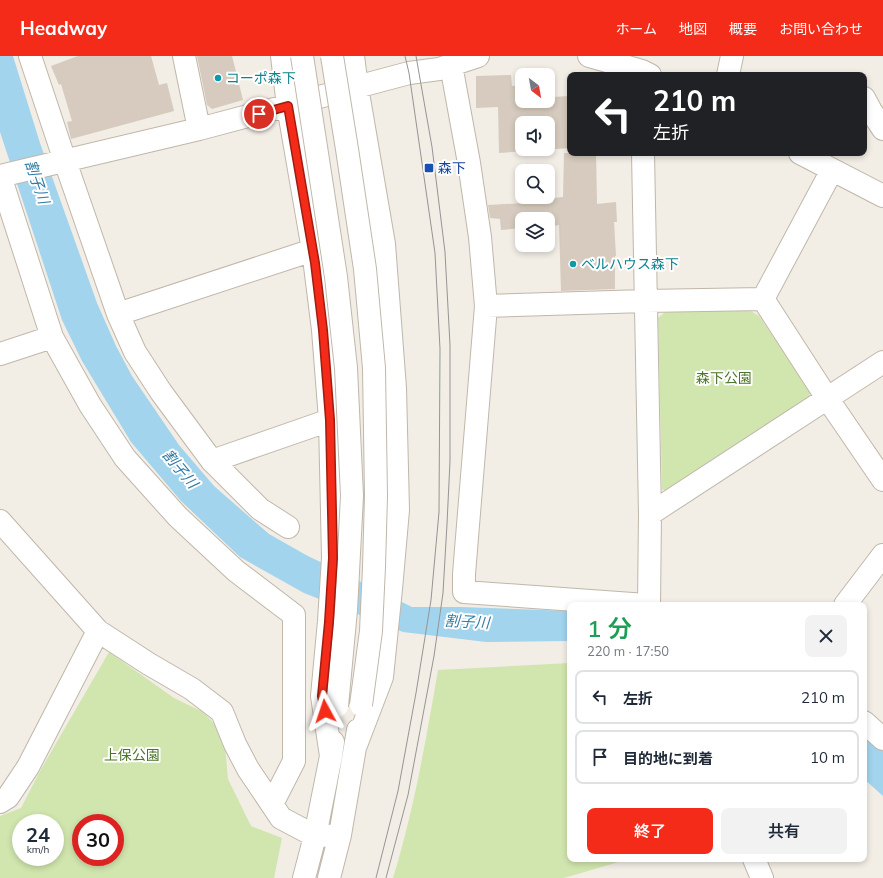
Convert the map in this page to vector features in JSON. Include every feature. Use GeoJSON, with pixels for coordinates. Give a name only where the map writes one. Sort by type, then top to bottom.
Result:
{"type":"FeatureCollection","features":[{"type":"Feature","properties":{"kind":"street"},"geometry":{"type":"LineString","coordinates":[[30,56],[60,162],[118,314],[135,352],[161,392],[212,461],[260,509],[288,527]]}},
{"type":"Feature","properties":{"kind":"street"},"geometry":{"type":"LineString","coordinates":[[184,56],[199,130]]}},
{"type":"Feature","properties":{"kind":"street"},"geometry":{"type":"LineString","coordinates":[[282,56],[288,106],[313,250],[323,330],[330,420],[333,558],[322,696],[331,756]]}},
{"type":"Feature","properties":{"kind":"street"},"geometry":{"type":"LineString","coordinates":[[302,56],[335,269],[346,368],[352,496],[346,610],[331,756],[315,836],[304,878]]}},
{"type":"Feature","properties":{"kind":"street"},"geometry":{"type":"LineString","coordinates":[[329,878],[340,835],[356,745],[371,631],[376,496],[374,368],[365,269],[348,149],[332,56]]}},
{"type":"Feature","properties":{"kind":"street"},"geometry":{"type":"LineString","coordinates":[[353,56],[384,244],[395,388],[398,510],[382,677],[356,745]]}},
{"type":"Feature","properties":{"kind":"street"},"geometry":{"type":"LineString","coordinates":[[272,804],[294,760],[294,615],[236,570],[178,517],[126,458],[90,405],[52,337],[2,176],[199,130],[442,63],[478,56]]}},
{"type":"Feature","properties":{"kind":"street"},"geometry":{"type":"LineString","coordinates":[[589,56],[641,69]]}},
{"type":"Feature","properties":{"kind":"street"},"geometry":{"type":"LineString","coordinates":[[729,72],[732,56]]}},
{"type":"Feature","properties":{"kind":"street"},"geometry":{"type":"LineString","coordinates":[[442,63],[469,162],[480,237],[486,306],[464,574],[464,592],[604,602]]}},
{"type":"Feature","properties":{"kind":"street"},"geometry":{"type":"LineString","coordinates":[[867,104],[883,129]]}},
{"type":"Feature","properties":{"kind":"street"},"geometry":{"type":"LineString","coordinates":[[643,156],[650,514],[649,602]]}},
{"type":"Feature","properties":{"kind":"street"},"geometry":{"type":"LineString","coordinates":[[806,156],[883,196]]}},
{"type":"Feature","properties":{"kind":"street"},"geometry":{"type":"LineString","coordinates":[[763,299],[832,170]]}},
{"type":"Feature","properties":{"kind":"street"},"geometry":{"type":"LineString","coordinates":[[118,314],[313,250]]}},
{"type":"Feature","properties":{"kind":"street"},"geometry":{"type":"LineString","coordinates":[[486,306],[763,299]]}},
{"type":"Feature","properties":{"kind":"street"},"geometry":{"type":"LineString","coordinates":[[763,299],[827,398],[883,480]]}},
{"type":"Feature","properties":{"kind":"street"},"geometry":{"type":"LineString","coordinates":[[0,354],[52,337]]}},
{"type":"Feature","properties":{"kind":"street"},"geometry":{"type":"LineString","coordinates":[[650,514],[883,362]]}},
{"type":"Feature","properties":{"kind":"street"},"geometry":{"type":"LineString","coordinates":[[212,461],[330,420]]}},
{"type":"Feature","properties":{"kind":"street"},"geometry":{"type":"LineString","coordinates":[[0,521],[98,631],[192,689],[222,712],[248,769],[281,818],[315,836],[340,835]]}},
{"type":"Feature","properties":{"kind":"street"},"geometry":{"type":"LineString","coordinates":[[847,602],[883,555]]}},
{"type":"Feature","properties":{"kind":"street"},"geometry":{"type":"LineString","coordinates":[[0,802],[8,797],[28,767],[98,631]]}},
{"type":"Feature","properties":{"kind":"street"},"geometry":{"type":"LineString","coordinates":[[867,725],[883,739]]}},
{"type":"Feature","properties":{"kind":"street"},"geometry":{"type":"LineString","coordinates":[[755,862],[762,878]]}},
{"type":"Feature","properties":{"kind":"green space","name":"森下公園"},"geometry":{"type":"Polygon","coordinates":[[[749,310],[759,316],[811,390],[808,400],[669,493],[662,489],[658,318],[665,312],[749,310]]]}},
{"type":"Feature","properties":{"kind":"green space","name":"上保公園"},"geometry":{"type":"Polygon","coordinates":[[[109,652],[174,698],[203,712],[224,734],[228,779],[251,826],[282,838],[274,878],[0,878],[0,816],[21,808],[40,771],[109,652]]]}},
{"type":"Feature","properties":{"kind":"green space"},"geometry":{"type":"Polygon","coordinates":[[[567,663],[567,862],[619,862],[564,878],[393,878],[413,801],[438,670],[567,663]]]}},
{"type":"Feature","properties":{"kind":"water","name":"割子川"},"geometry":{"type":"Polygon","coordinates":[[[0,56],[13,56],[40,143],[97,303],[116,346],[132,376],[179,445],[214,486],[269,534],[306,555],[412,607],[461,607],[567,611],[567,641],[486,642],[403,632],[304,593],[240,557],[181,501],[131,442],[82,361],[62,320],[0,132],[0,56]]]}},
{"type":"Feature","properties":{"kind":"water"},"geometry":{"type":"Polygon","coordinates":[[[867,738],[883,751],[883,796],[867,782],[867,738]]]}},
{"type":"Feature","properties":{"kind":"building"},"geometry":{"type":"Polygon","coordinates":[[[78,56],[151,56],[159,85],[167,83],[174,111],[71,139],[67,122],[72,121],[61,84],[59,85],[51,66],[78,56]]]}},
{"type":"Feature","properties":{"kind":"building","name":"コーポ森下"},"geometry":{"type":"Polygon","coordinates":[[[197,56],[232,56],[243,100],[212,109],[207,105],[197,56]]]}},
{"type":"Feature","properties":{"kind":"building"},"geometry":{"type":"Polygon","coordinates":[[[511,75],[512,86],[515,86],[515,108],[555,108],[555,97],[567,96],[567,148],[555,149],[555,116],[515,116],[515,152],[499,153],[498,107],[476,108],[476,76],[511,75]]]}},
{"type":"Feature","properties":{"kind":"building"},"geometry":{"type":"Polygon","coordinates":[[[564,153],[567,153],[567,156],[596,156],[597,204],[616,202],[617,222],[614,222],[616,256],[615,289],[561,291],[559,225],[555,226],[555,212],[515,212],[515,229],[501,230],[500,219],[490,218],[488,205],[555,204],[555,198],[563,197],[564,153]]]}},
{"type":"Feature","properties":{"kind":"tram line"},"geometry":{"type":"LineString","coordinates":[[376,878],[398,791],[416,693],[431,600],[439,512],[440,349],[435,253],[409,73],[405,56]]}},
{"type":"Feature","properties":{"kind":"tram line"},"geometry":{"type":"LineString","coordinates":[[386,878],[408,795],[434,656],[443,593],[450,461],[450,345],[445,252],[432,147],[416,56]]}},
{"type":"Feature","properties":{"kind":"place","name":"コーポ森下"},"geometry":{"type":"Point","coordinates":[218,78]}},
{"type":"Feature","properties":{"kind":"place","name":"森下"},"geometry":{"type":"Point","coordinates":[429,168]}},
{"type":"Feature","properties":{"kind":"place","name":"ベルハウス森下"},"geometry":{"type":"Point","coordinates":[573,264]}},
{"type":"Feature","properties":{"kind":"route"},"geometry":{"type":"LineString","coordinates":[[259,114],[288,106],[313,250],[323,330],[330,420],[333,558],[322,696],[325,711]]}}]}
